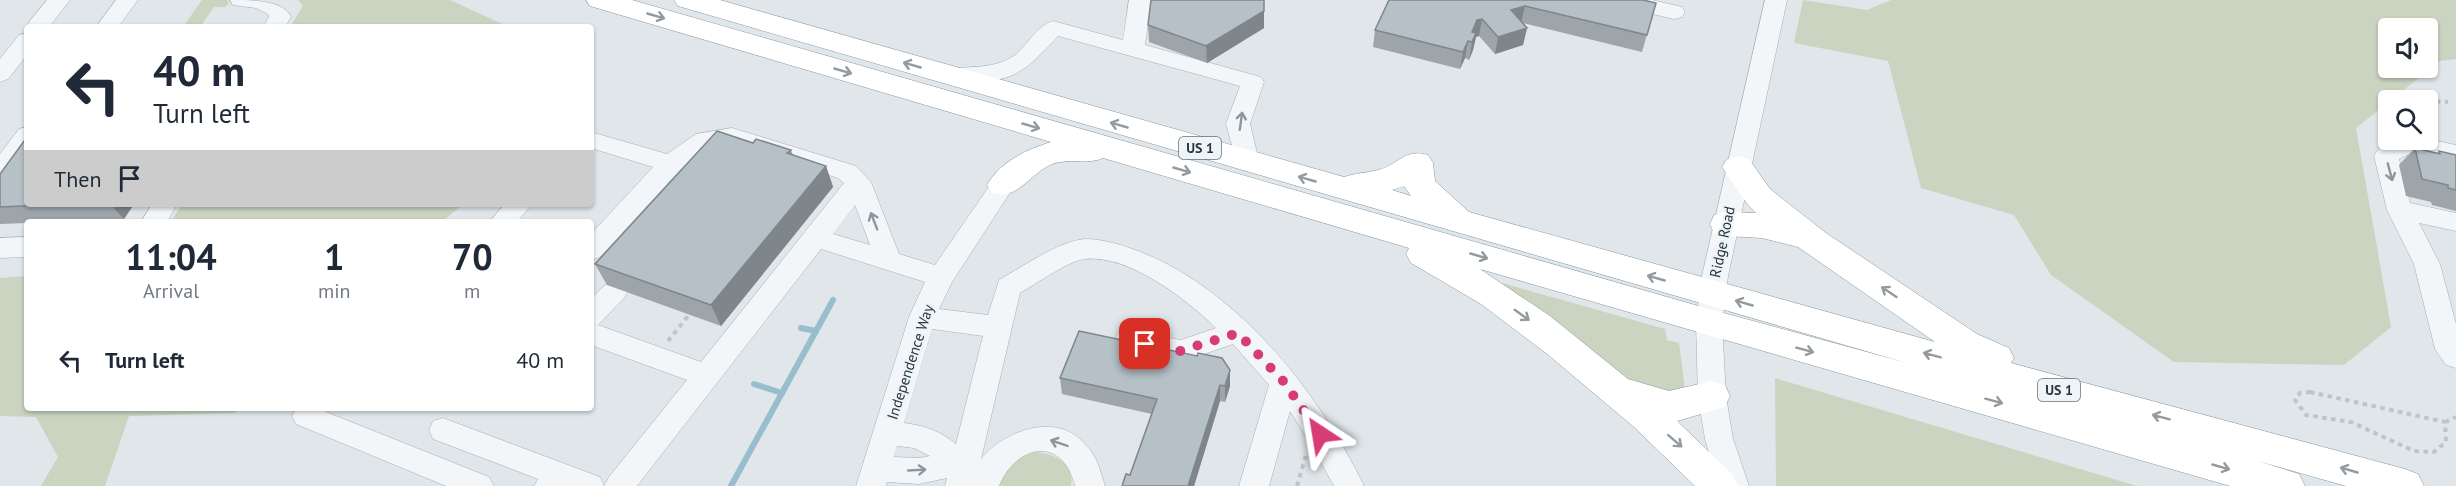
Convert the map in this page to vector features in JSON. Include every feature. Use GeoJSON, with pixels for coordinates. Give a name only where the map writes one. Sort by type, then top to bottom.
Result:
{"type":"FeatureCollection","features":[{"type":"Feature","properties":{"kind":"highway","name":"US 1"},"geometry":{"type":"LineString","coordinates":[[600,0],[1126,153],[1341,202],[1461,223],[1710,309],[2068,392],[2405,486]]}},
{"type":"Feature","properties":{"kind":"highway","name":"US 1"},"geometry":{"type":"LineString","coordinates":[[688,0],[731,6],[952,76],[1247,161],[1341,202],[1710,309],[2044,415],[2286,486]]}},
{"type":"Feature","properties":{"kind":"highway"},"geometry":{"type":"LineString","coordinates":[[975,110],[1001,127],[1006,137],[1009,150],[1003,185]]}},
{"type":"Feature","properties":{"kind":"highway"},"geometry":{"type":"LineString","coordinates":[[1003,185],[1022,165],[1050,153],[1079,150],[1126,153]]}},
{"type":"Feature","properties":{"kind":"highway"},"geometry":{"type":"LineString","coordinates":[[1341,202],[1389,180],[1417,163],[1419,184],[1429,196],[1461,223]]}},
{"type":"Feature","properties":{"kind":"highway"},"geometry":{"type":"LineString","coordinates":[[1738,167],[1759,197],[1814,242],[1965,344],[2068,392]]}},
{"type":"Feature","properties":{"kind":"highway"},"geometry":{"type":"LineString","coordinates":[[1341,202],[1501,299],[1543,330],[1691,455],[1719,486]]}},
{"type":"Feature","properties":{"kind":"highway"},"geometry":{"type":"LineString","coordinates":[[1726,224],[1767,226],[1814,242]]}},
{"type":"Feature","properties":{"kind":"highway"},"geometry":{"type":"LineString","coordinates":[[1615,389],[1661,407],[1680,406],[1712,396]]}},
{"type":"Feature","properties":{"kind":"street"},"geometry":{"type":"LineString","coordinates":[[39,24],[59,0]]}},
{"type":"Feature","properties":{"kind":"street"},"geometry":{"type":"LineString","coordinates":[[109,24],[127,0]]}},
{"type":"Feature","properties":{"kind":"street"},"geometry":{"type":"LineString","coordinates":[[241,0],[260,1],[278,10],[280,17],[276,24]]}},
{"type":"Feature","properties":{"kind":"street"},"geometry":{"type":"LineString","coordinates":[[1133,49],[1140,0]]}},
{"type":"Feature","properties":{"kind":"street"},"geometry":{"type":"LineString","coordinates":[[1621,0],[1674,12]]}},
{"type":"Feature","properties":{"kind":"street","name":"Ridge Road"},"geometry":{"type":"LineString","coordinates":[[1734,486],[1719,439],[1712,396],[1710,309],[1738,167],[1756,97],[1776,0]]}},
{"type":"Feature","properties":{"kind":"street"},"geometry":{"type":"LineString","coordinates":[[952,76],[999,72],[1014,65],[1022,61],[1053,28],[1253,82],[1239,124],[1247,161]]}},
{"type":"Feature","properties":{"kind":"street"},"geometry":{"type":"LineString","coordinates":[[4,65],[24,43]]}},
{"type":"Feature","properties":{"kind":"street"},"geometry":{"type":"LineString","coordinates":[[594,247],[670,164],[704,140],[732,136],[847,172],[859,182],[889,261]]}},
{"type":"Feature","properties":{"kind":"street"},"geometry":{"type":"LineString","coordinates":[[0,171],[24,139]]}},
{"type":"Feature","properties":{"kind":"street"},"geometry":{"type":"LineString","coordinates":[[594,141],[670,164]]}},
{"type":"Feature","properties":{"kind":"street"},"geometry":{"type":"LineString","coordinates":[[2456,154],[2424,146],[2405,145],[2392,149],[2386,156],[2399,210],[2427,264],[2450,349],[2456,357]]}},
{"type":"Feature","properties":{"kind":"street"},"geometry":{"type":"LineString","coordinates":[[619,486],[859,182]]}},
{"type":"Feature","properties":{"kind":"street","name":"Independence Way"},"geometry":{"type":"LineString","coordinates":[[874,477],[922,317],[941,277],[1003,185]]}},
{"type":"Feature","properties":{"kind":"street"},"geometry":{"type":"LineString","coordinates":[[505,219],[517,207]]}},
{"type":"Feature","properties":{"kind":"street"},"geometry":{"type":"LineString","coordinates":[[2399,210],[2456,222]]}},
{"type":"Feature","properties":{"kind":"street"},"geometry":{"type":"LineString","coordinates":[[816,238],[941,277]]}},
{"type":"Feature","properties":{"kind":"street"},"geometry":{"type":"LineString","coordinates":[[0,248],[24,247]]}},
{"type":"Feature","properties":{"kind":"street"},"geometry":{"type":"LineString","coordinates":[[971,475],[998,327],[1008,287],[1082,249],[1119,255],[1153,267],[1185,286],[1238,333],[1284,382],[1312,420],[1339,478]]}},
{"type":"Feature","properties":{"kind":"street"},"geometry":{"type":"LineString","coordinates":[[594,313],[615,291]]}},
{"type":"Feature","properties":{"kind":"street"},"geometry":{"type":"LineString","coordinates":[[922,317],[998,327]]}},
{"type":"Feature","properties":{"kind":"street"},"geometry":{"type":"LineString","coordinates":[[1128,341],[1180,351],[1238,333]]}},
{"type":"Feature","properties":{"kind":"street"},"geometry":{"type":"LineString","coordinates":[[594,335],[707,376]]}},
{"type":"Feature","properties":{"kind":"street"},"geometry":{"type":"LineString","coordinates":[[1254,486],[1284,382]]}},
{"type":"Feature","properties":{"kind":"street"},"geometry":{"type":"LineString","coordinates":[[311,411],[306,416],[479,486]]}},
{"type":"Feature","properties":{"kind":"street"},"geometry":{"type":"LineString","coordinates":[[443,430],[554,480],[590,486]]}},
{"type":"Feature","properties":{"kind":"street"},"geometry":{"type":"LineString","coordinates":[[887,433],[915,436],[936,444],[971,475]]}},
{"type":"Feature","properties":{"kind":"street"},"geometry":{"type":"LineString","coordinates":[[874,477],[919,471],[971,475],[1012,446],[1030,440],[1049,439],[1067,445],[1081,455],[1089,470],[1090,486]]}},
{"type":"Feature","properties":{"kind":"path"},"geometry":{"type":"LineString","coordinates":[[2438,102],[2448,102]]}},
{"type":"Feature","properties":{"kind":"path"},"geometry":{"type":"LineString","coordinates":[[664,346],[688,316]]}},
{"type":"Feature","properties":{"kind":"path"},"geometry":{"type":"LineString","coordinates":[[2445,422],[2446,442],[2434,452],[2414,451],[2368,428],[2306,415],[2295,400],[2300,393],[2310,392],[2445,422],[2456,417]]}},
{"type":"Feature","properties":{"kind":"green space"},"geometry":{"type":"Polygon","coordinates":[[[202,0],[227,0],[229,4],[225,7],[214,7],[202,24],[185,24],[202,0]]]}},
{"type":"Feature","properties":{"kind":"green space"},"geometry":{"type":"Polygon","coordinates":[[[298,0],[450,0],[502,24],[292,24],[303,6],[298,0]]]}},
{"type":"Feature","properties":{"kind":"green space"},"geometry":{"type":"Polygon","coordinates":[[[1803,0],[1867,10],[1891,0],[2456,0],[2456,59],[2438,63],[2438,18],[2378,18],[2378,78],[2419,78],[2404,90],[2378,90],[2378,110],[2356,128],[2391,327],[2344,365],[2174,362],[2051,275],[2014,215],[1921,188],[1888,61],[1794,43],[1803,0]]]}},
{"type":"Feature","properties":{"kind":"green space"},"geometry":{"type":"Polygon","coordinates":[[[180,207],[460,207],[446,219],[173,219],[180,207]]]}},
{"type":"Feature","properties":{"kind":"green space"},"geometry":{"type":"Polygon","coordinates":[[[24,276],[24,411],[236,411],[234,413],[129,416],[105,486],[41,486],[58,457],[36,417],[0,416],[0,278],[24,276]]]}},
{"type":"Feature","properties":{"kind":"green space"},"geometry":{"type":"Polygon","coordinates":[[[1502,283],[1665,329],[1667,340],[1679,343],[1685,389],[1664,397],[1628,385],[1502,283]]]}},
{"type":"Feature","properties":{"kind":"green space"},"geometry":{"type":"Polygon","coordinates":[[[1775,378],[2137,486],[1776,486],[1775,378]]]}},
{"type":"Feature","properties":{"kind":"green space"},"geometry":{"type":"Polygon","coordinates":[[[1036,452],[1062,461],[1070,471],[1071,486],[999,486],[1005,473],[1016,459],[1036,452]]]}},
{"type":"Feature","properties":{"kind":"building"},"geometry":{"type":"Polygon","coordinates":[[[1151,0],[1264,0],[1264,11],[1206,46],[1148,25],[1151,0]]]}},
{"type":"Feature","properties":{"kind":"building"},"geometry":{"type":"Polygon","coordinates":[[[1389,0],[1643,0],[1656,3],[1647,35],[1525,6],[1511,10],[1527,28],[1498,37],[1482,19],[1477,20],[1472,32],[1476,33],[1472,42],[1468,41],[1463,52],[1375,30],[1389,0]]]}},
{"type":"Feature","properties":{"kind":"building"},"geometry":{"type":"Polygon","coordinates":[[[717,131],[753,143],[756,139],[791,150],[787,153],[826,166],[711,305],[595,264],[717,131]]]}},
{"type":"Feature","properties":{"kind":"building"},"geometry":{"type":"Polygon","coordinates":[[[24,141],[24,206],[0,207],[0,174],[24,141]]]}},
{"type":"Feature","properties":{"kind":"building"},"geometry":{"type":"Polygon","coordinates":[[[2415,150],[2440,154],[2439,151],[2456,155],[2456,190],[2448,188],[2448,185],[2422,179],[2415,150]]]}},
{"type":"Feature","properties":{"kind":"building"},"geometry":{"type":"Polygon","coordinates":[[[1079,331],[1197,356],[1198,353],[1222,358],[1230,370],[1225,386],[1220,385],[1188,486],[1122,486],[1126,474],[1130,475],[1157,399],[1060,378],[1079,331]]]}},
{"type":"Feature","properties":{"kind":"waterway"},"geometry":{"type":"LineString","coordinates":[[816,331],[833,300]]}},
{"type":"Feature","properties":{"kind":"waterway"},"geometry":{"type":"LineString","coordinates":[[801,328],[816,331]]}},
{"type":"Feature","properties":{"kind":"waterway"},"geometry":{"type":"LineString","coordinates":[[782,393],[816,331]]}},
{"type":"Feature","properties":{"kind":"waterway"},"geometry":{"type":"LineString","coordinates":[[754,384],[782,393]]}},
{"type":"Feature","properties":{"kind":"waterway"},"geometry":{"type":"LineString","coordinates":[[731,486],[782,393]]}},
{"type":"Feature","properties":{"kind":"route"},"geometry":{"type":"LineString","coordinates":[[1145,344],[1180,351],[1238,333],[1284,382],[1320,434]]}}]}
